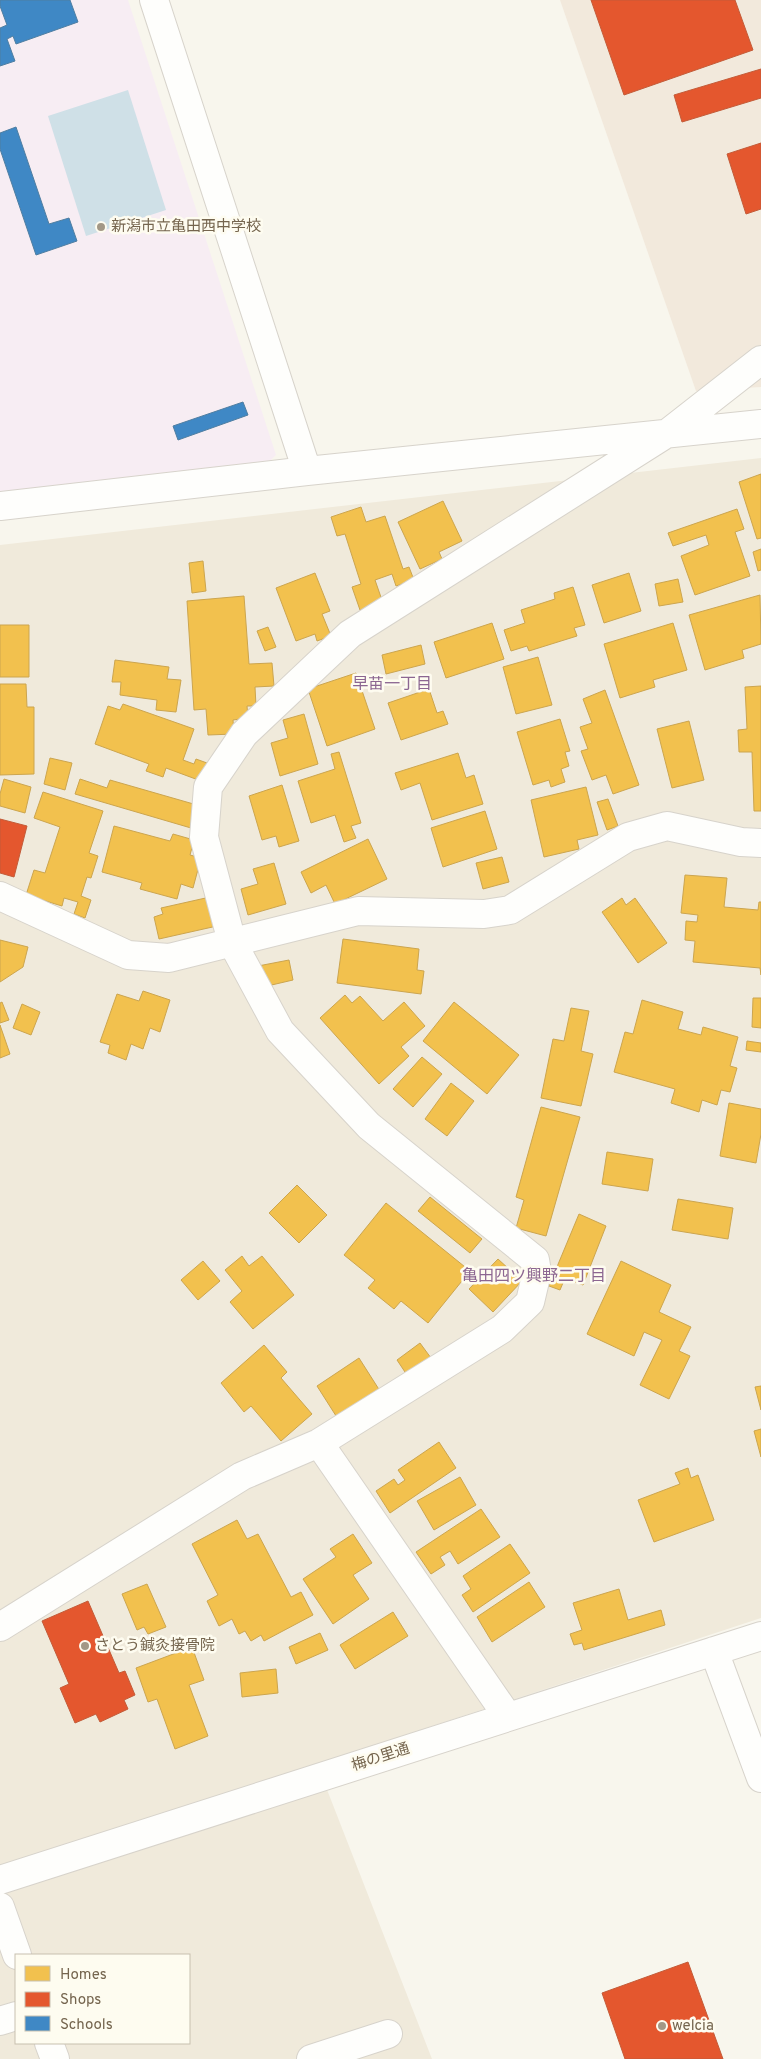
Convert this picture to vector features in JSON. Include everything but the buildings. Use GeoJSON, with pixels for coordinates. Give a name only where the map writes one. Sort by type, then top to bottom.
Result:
{"type":"FeatureCollection","features":[{"type":"Feature","properties":{"kind":"street"},"geometry":{"type":"LineString","coordinates":[[154,0],[307,471]]}},
{"type":"Feature","properties":{"kind":"street"},"geometry":{"type":"LineString","coordinates":[[0,1627],[242,1476],[319,1443],[502,1328],[530,1302],[536,1272],[535,1260],[369,1126],[280,1031],[232,942],[204,837],[208,787],[244,734],[350,634],[669,432],[761,360]]}},
{"type":"Feature","properties":{"kind":"street"},"geometry":{"type":"LineString","coordinates":[[0,506],[307,471],[669,432],[761,424]]}},
{"type":"Feature","properties":{"kind":"street"},"geometry":{"type":"LineString","coordinates":[[0,896],[128,955],[169,958],[358,911],[484,914],[510,910],[628,837],[667,826],[741,842],[761,843]]}},
{"type":"Feature","properties":{"kind":"street"},"geometry":{"type":"LineString","coordinates":[[319,1443],[508,1717]]}},
{"type":"Feature","properties":{"kind":"street","name":"梅の里通"},"geometry":{"type":"LineString","coordinates":[[0,1880],[761,1636]]}},
{"type":"Feature","properties":{"kind":"street"},"geometry":{"type":"LineString","coordinates":[[714,1651],[761,1778]]}},
{"type":"Feature","properties":{"kind":"street"},"geometry":{"type":"LineString","coordinates":[[0,1907],[17,1954]]}},
{"type":"Feature","properties":{"kind":"street"},"geometry":{"type":"LineString","coordinates":[[0,2021],[15,2016]]}},
{"type":"Feature","properties":{"kind":"street"},"geometry":{"type":"LineString","coordinates":[[311,2059],[388,2034]]}},
{"type":"Feature","properties":{"kind":"street"},"geometry":{"type":"LineString","coordinates":[[49,2044],[55,2059]]}},
{"type":"Feature","properties":{"kind":"shaded area","name":"新潟市立亀田西中学校"},"geometry":{"type":"Polygon","coordinates":[[[0,0],[128,0],[276,455],[263,468],[0,499],[0,0]]]}},
{"type":"Feature","properties":{"kind":"shaded area"},"geometry":{"type":"Polygon","coordinates":[[[560,0],[761,0],[761,387],[696,391],[560,0]]]}},
{"type":"Feature","properties":{"kind":"shaded area"},"geometry":{"type":"Polygon","coordinates":[[[128,90],[166,210],[86,236],[48,116],[128,90]]]}},
{"type":"Feature","properties":{"kind":"shaded area"},"geometry":{"type":"Polygon","coordinates":[[[761,458],[761,1618],[317,1764],[432,2059],[0,2059],[0,545],[761,458]]]}},
{"type":"Feature","properties":{"kind":"place","name":"新潟市立亀田西中学校"},"geometry":{"type":"Point","coordinates":[101,227]}},
{"type":"Feature","properties":{"kind":"place","name":"さとう鍼灸接骨院"},"geometry":{"type":"Point","coordinates":[85,1646]}},
{"type":"Feature","properties":{"kind":"place","name":"welcia"},"geometry":{"type":"Point","coordinates":[662,2026]}},
{"type":"Feature","properties":{"kind":"district","name":"早苗一丁目"},"geometry":{"type":"Point","coordinates":[392,685]}},
{"type":"Feature","properties":{"kind":"district","name":"亀田四ツ興野二丁目"},"geometry":{"type":"Point","coordinates":[534,1277]}}]}
